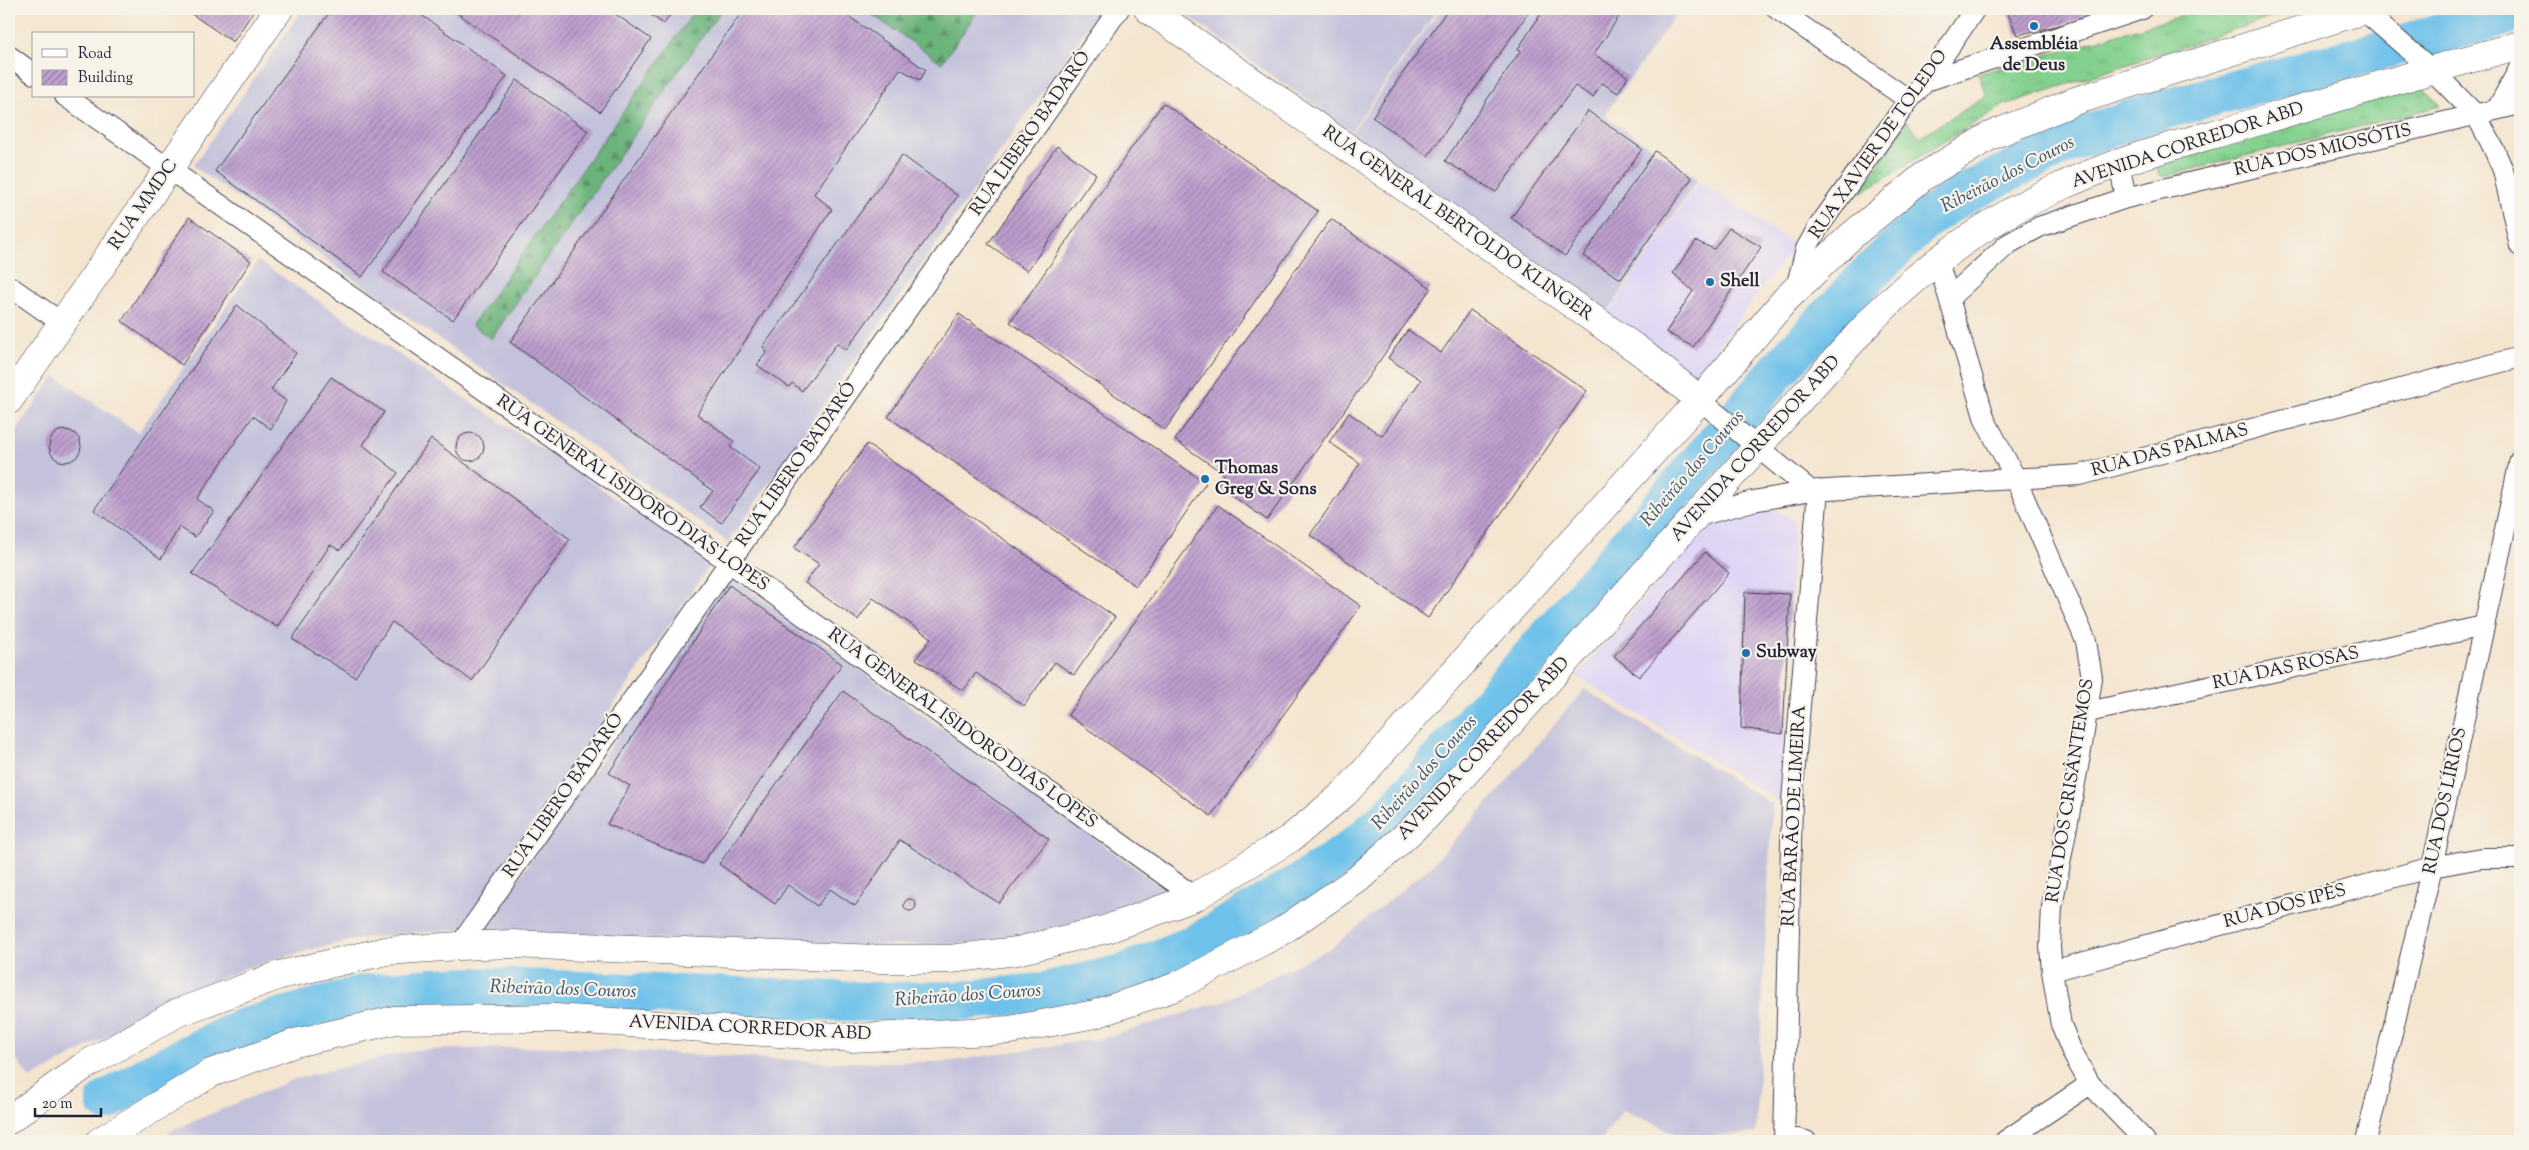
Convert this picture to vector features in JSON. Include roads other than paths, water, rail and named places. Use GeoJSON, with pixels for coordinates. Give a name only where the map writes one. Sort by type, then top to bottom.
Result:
{"type":"FeatureCollection","features":[{"type":"Feature","properties":{"kind":"main road","name":"RUA MMDC"},"geometry":{"type":"LineString","coordinates":[[9,400],[279,9]]}},
{"type":"Feature","properties":{"kind":"main road","name":"RUA GENERAL BERTOLDO KLINGER"},"geometry":{"type":"LineString","coordinates":[[1148,9],[1642,352],[1706,404]]}},
{"type":"Feature","properties":{"kind":"main road"},"geometry":{"type":"LineString","coordinates":[[9,1120],[84,1066],[177,1013],[280,975],[386,951],[511,944],[878,959],[950,958],[1017,951],[1107,929],[1195,897],[1291,838],[1345,793],[1706,404],[1796,288],[1851,236],[1924,176],[1990,136],[2075,100],[2367,12]]}},
{"type":"Feature","properties":{"kind":"main road","name":"AVENIDA CORREDOR ABD"},"geometry":{"type":"LineString","coordinates":[[100,1141],[211,1073],[295,1043],[395,1020],[554,1018],[852,1038],[1010,1030],[1095,1014],[1175,987],[1279,933],[1358,879],[1426,817],[1695,516],[1752,442],[1903,288],[1938,261],[1998,220],[2052,190],[2119,164],[2423,62],[2520,45]]}},
{"type":"Feature","properties":{"kind":"street","name":"RUA LIBERO BADARÓ"},"geometry":{"type":"LineString","coordinates":[[458,946],[1119,9]]}},
{"type":"Feature","properties":{"kind":"street"},"geometry":{"type":"LineString","coordinates":[[1777,9],[1909,100]]}},
{"type":"Feature","properties":{"kind":"street","name":"RUA XAVIER DE TOLEDO"},"geometry":{"type":"LineString","coordinates":[[1796,288],[1806,249],[1819,226],[1909,100],[1926,81],[1975,9]]}},
{"type":"Feature","properties":{"kind":"street"},"geometry":{"type":"LineString","coordinates":[[1926,81],[2142,9]]}},
{"type":"Feature","properties":{"kind":"street"},"geometry":{"type":"LineString","coordinates":[[2367,12],[2423,62],[2476,115],[2503,170],[2520,246]]}},
{"type":"Feature","properties":{"kind":"street"},"geometry":{"type":"LineString","coordinates":[[9,56],[32,73]]}},
{"type":"Feature","properties":{"kind":"street"},"geometry":{"type":"LineString","coordinates":[[2497,109],[2520,67]]}},
{"type":"Feature","properties":{"kind":"street","name":"RUA GENERAL ISIDORO DIAS LOPES"},"geometry":{"type":"LineString","coordinates":[[68,98],[729,562],[1195,897]]}},
{"type":"Feature","properties":{"kind":"street","name":"RUA DOS MIOSÓTIS"},"geometry":{"type":"LineString","coordinates":[[1949,298],[1982,265],[2008,244],[2038,227],[2126,198],[2520,104]]}},
{"type":"Feature","properties":{"kind":"street"},"geometry":{"type":"LineString","coordinates":[[2119,164],[2126,198]]}},
{"type":"Feature","properties":{"kind":"street","name":"RUA DOS CRISÂNTEMOS"},"geometry":{"type":"LineString","coordinates":[[1938,261],[1985,420],[2016,479],[2086,641],[2092,678],[2088,712],[2052,908],[2050,947],[2052,971],[2061,1025],[2090,1084],[2145,1141]]}},
{"type":"Feature","properties":{"kind":"street"},"geometry":{"type":"LineString","coordinates":[[9,286],[62,323]]}},
{"type":"Feature","properties":{"kind":"street","name":"RUA DAS PALMAS"},"geometry":{"type":"LineString","coordinates":[[1695,516],[1754,501],[1815,491],[2080,475],[2520,357]]}},
{"type":"Feature","properties":{"kind":"street","name":"RUA GENERAL BERTOLDO KLINGER"},"geometry":{"type":"LineString","coordinates":[[1706,404],[1752,442]]}},
{"type":"Feature","properties":{"kind":"street"},"geometry":{"type":"LineString","coordinates":[[1752,442],[1815,491]]}},
{"type":"Feature","properties":{"kind":"street","name":"RUA DOS LÍRIOS"},"geometry":{"type":"LineString","coordinates":[[2366,1141],[2432,866],[2520,460]]}},
{"type":"Feature","properties":{"kind":"street","name":"RUA BARÃO DE LIMEIRA"},"geometry":{"type":"LineString","coordinates":[[1784,1139],[1792,801],[1815,491]]}},
{"type":"Feature","properties":{"kind":"street","name":"RUA DAS ROSAS"},"geometry":{"type":"LineString","coordinates":[[2088,712],[2484,626]]}},
{"type":"Feature","properties":{"kind":"street","name":"RUA DOS IPÊS"},"geometry":{"type":"LineString","coordinates":[[2052,971],[2432,866],[2481,858],[2520,858]]}},
{"type":"Feature","properties":{"kind":"street"},"geometry":{"type":"LineString","coordinates":[[2005,1141],[2090,1084]]}},
{"type":"Feature","properties":{"kind":"street"},"geometry":{"type":"LineString","coordinates":[[1784,1139],[1806,1141]]}},
{"type":"Feature","properties":{"kind":"waterway","name":"Ribeirão dos Couros"},"geometry":{"type":"LineString","coordinates":[[106,1101],[155,1071],[241,1029],[362,995],[431,988],[471,987],[868,1002],[957,1001],[1040,993],[1123,974],[1196,944],[1310,877],[1352,849],[1390,816],[1546,640],[1788,359],[1874,269],[1927,218],[1962,195],[2078,138],[2151,113],[2520,12]]}},
{"type":"Feature","properties":{"kind":"place","name":"Assembléia de Deus"},"geometry":{"type":"Point","coordinates":[2034,26]}},
{"type":"Feature","properties":{"kind":"place","name":"Shell"},"geometry":{"type":"Point","coordinates":[1710,282]}},
{"type":"Feature","properties":{"kind":"place","name":"Thomas Greg & Sons"},"geometry":{"type":"Point","coordinates":[1205,479]}},
{"type":"Feature","properties":{"kind":"place","name":"Subway"},"geometry":{"type":"Point","coordinates":[1746,653]}}]}
